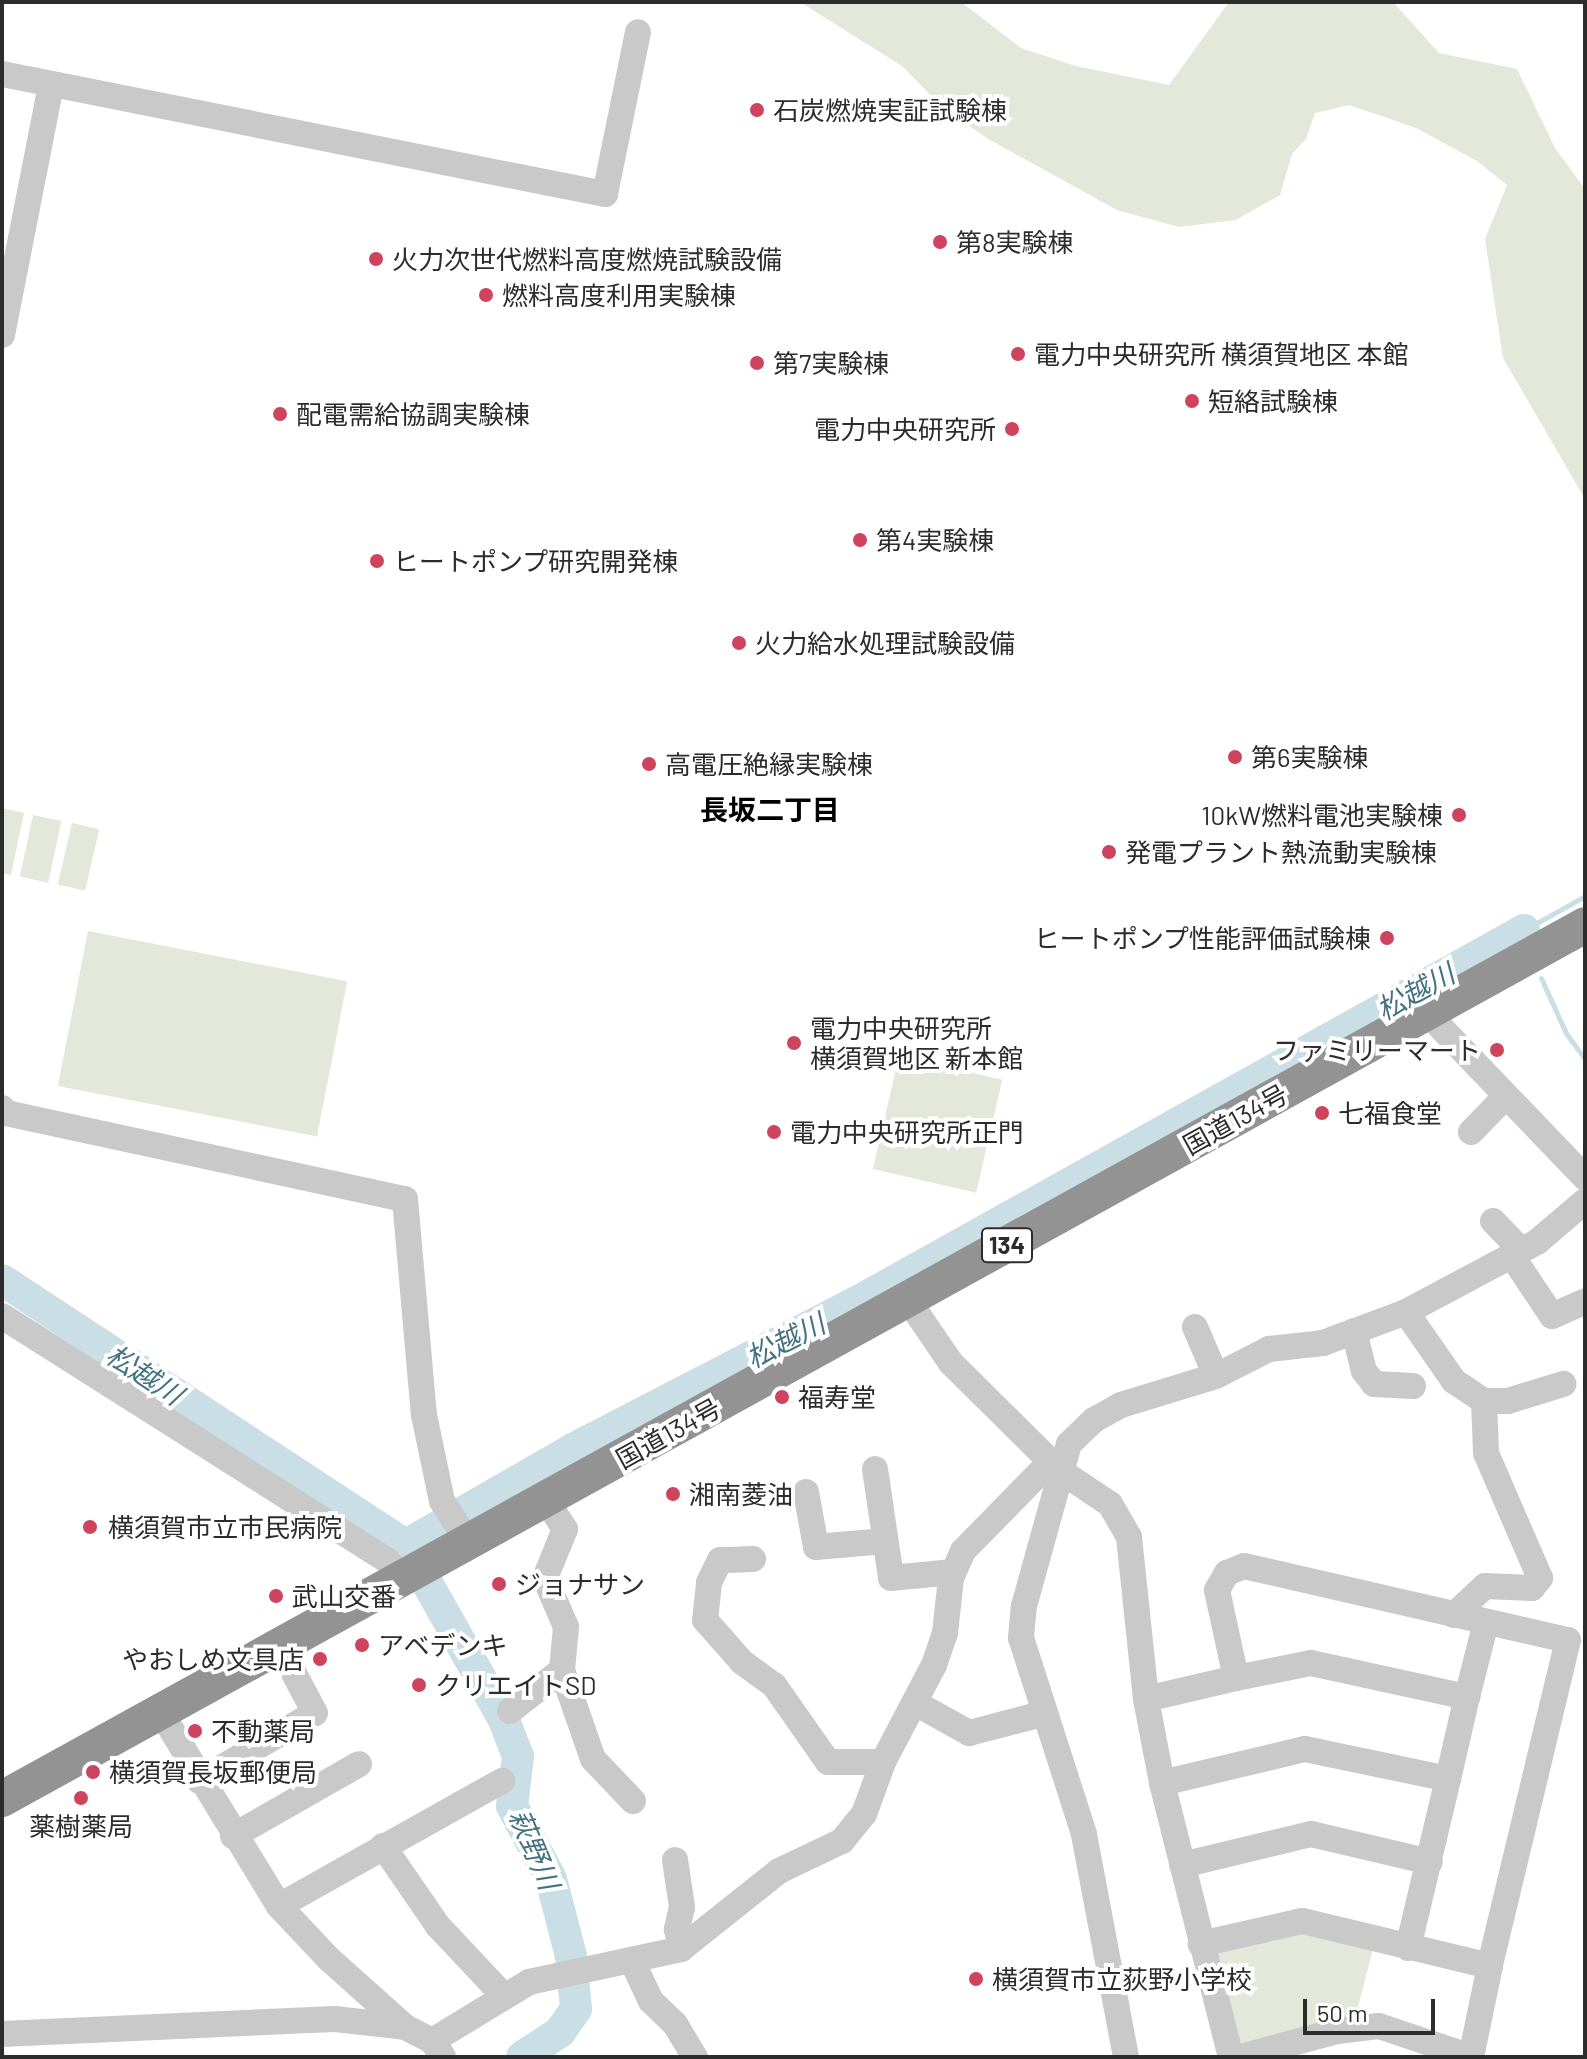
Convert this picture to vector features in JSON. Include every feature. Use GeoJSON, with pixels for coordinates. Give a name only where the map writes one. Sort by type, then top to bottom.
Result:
{"type":"FeatureCollection","features":[{"type":"Feature","properties":{"kind":"highway","name":"国道134号"},"geometry":{"type":"LineString","coordinates":[[2,1799],[1585,925]]}},
{"type":"Feature","properties":{"kind":"street"},"geometry":{"type":"LineString","coordinates":[[2,74],[605,194],[638,32]]}},
{"type":"Feature","properties":{"kind":"street"},"geometry":{"type":"LineString","coordinates":[[2,335],[51,85]]}},
{"type":"Feature","properties":{"kind":"street"},"geometry":{"type":"LineString","coordinates":[[1427,1013],[1585,1178]]}},
{"type":"Feature","properties":{"kind":"street"},"geometry":{"type":"LineString","coordinates":[[1471,1132],[1506,1096]]}},
{"type":"Feature","properties":{"kind":"street"},"geometry":{"type":"LineString","coordinates":[[2,1108],[6,1113],[405,1199],[424,1415],[442,1501],[468,1542]]}},
{"type":"Feature","properties":{"kind":"street"},"geometry":{"type":"LineString","coordinates":[[160,1711],[199,1781],[279,1906],[405,2027],[437,2049],[504,1996],[529,1982],[633,1963],[681,1949],[779,1871],[842,1841],[864,1814],[883,1762],[917,1704],[945,1633],[953,1572],[963,1551],[1055,1466],[1069,1444],[1094,1420],[1121,1405],[1216,1376],[1269,1349],[1323,1343],[1406,1312],[1517,1253],[1585,1201]]}},
{"type":"Feature","properties":{"kind":"street"},"geometry":{"type":"LineString","coordinates":[[1493,1221],[1517,1253],[1552,1316],[1585,1301]]}},
{"type":"Feature","properties":{"kind":"street"},"geometry":{"type":"LineString","coordinates":[[908,1300],[951,1363],[1055,1466],[1110,1504],[1129,1537],[1146,1699],[1162,1783],[1231,2057]]}},
{"type":"Feature","properties":{"kind":"street"},"geometry":{"type":"LineString","coordinates":[[1406,1312],[1454,1381],[1484,1401],[1508,1401],[1563,1384]]}},
{"type":"Feature","properties":{"kind":"street"},"geometry":{"type":"LineString","coordinates":[[2,1316],[387,1560],[414,1573]]}},
{"type":"Feature","properties":{"kind":"street"},"geometry":{"type":"LineString","coordinates":[[1195,1327],[1216,1376]]}},
{"type":"Feature","properties":{"kind":"street"},"geometry":{"type":"LineString","coordinates":[[1354,1331],[1364,1371],[1374,1384],[1413,1386]]}},
{"type":"Feature","properties":{"kind":"street"},"geometry":{"type":"LineString","coordinates":[[1454,1615],[1485,1586],[1532,1588],[1540,1578],[1486,1453],[1484,1401]]}},
{"type":"Feature","properties":{"kind":"street"},"geometry":{"type":"LineString","coordinates":[[1055,1466],[1021,1638],[1042,1714],[1084,1834],[1126,2057]]}},
{"type":"Feature","properties":{"kind":"street"},"geometry":{"type":"LineString","coordinates":[[875,1469],[891,1578],[953,1572]]}},
{"type":"Feature","properties":{"kind":"street"},"geometry":{"type":"LineString","coordinates":[[806,1492],[816,1547],[885,1541]]}},
{"type":"Feature","properties":{"kind":"street"},"geometry":{"type":"LineString","coordinates":[[546,1500],[565,1529],[545,1578],[566,1627],[562,1670],[593,1759],[633,1801]]}},
{"type":"Feature","properties":{"kind":"street"},"geometry":{"type":"LineString","coordinates":[[753,1559],[720,1560],[709,1583],[705,1620],[742,1662],[774,1685],[828,1762],[883,1762]]}},
{"type":"Feature","properties":{"kind":"street"},"geometry":{"type":"LineString","coordinates":[[1236,1678],[1217,1590],[1227,1573],[1244,1566],[1568,1640],[1471,2057],[1379,2026],[1337,2031],[1240,2057]]}},
{"type":"Feature","properties":{"kind":"street"},"geometry":{"type":"LineString","coordinates":[[1408,1948],[1486,1622]]}},
{"type":"Feature","properties":{"kind":"street"},"geometry":{"type":"LineString","coordinates":[[199,1781],[315,1713],[280,1647]]}},
{"type":"Feature","properties":{"kind":"street"},"geometry":{"type":"LineString","coordinates":[[1146,1699],[1311,1663],[1467,1697]]}},
{"type":"Feature","properties":{"kind":"street"},"geometry":{"type":"LineString","coordinates":[[510,1711],[562,1670]]}},
{"type":"Feature","properties":{"kind":"street"},"geometry":{"type":"LineString","coordinates":[[917,1704],[969,1733],[1042,1714]]}},
{"type":"Feature","properties":{"kind":"street"},"geometry":{"type":"LineString","coordinates":[[1162,1783],[1305,1749],[1448,1779]]}},
{"type":"Feature","properties":{"kind":"street"},"geometry":{"type":"LineString","coordinates":[[233,1836],[359,1764]]}},
{"type":"Feature","properties":{"kind":"street"},"geometry":{"type":"LineString","coordinates":[[279,1906],[502,1781]]}},
{"type":"Feature","properties":{"kind":"street"},"geometry":{"type":"LineString","coordinates":[[1182,1865],[1311,1834],[1430,1862]]}},
{"type":"Feature","properties":{"kind":"street"},"geometry":{"type":"LineString","coordinates":[[383,1846],[438,1926],[504,1996]]}},
{"type":"Feature","properties":{"kind":"street"},"geometry":{"type":"LineString","coordinates":[[675,1860],[681,1949]]}},
{"type":"Feature","properties":{"kind":"street"},"geometry":{"type":"LineString","coordinates":[[1201,1944],[1302,1921],[1490,1966]]}},
{"type":"Feature","properties":{"kind":"street"},"geometry":{"type":"LineString","coordinates":[[633,1963],[651,2001],[675,2024],[695,2057]]}},
{"type":"Feature","properties":{"kind":"street"},"geometry":{"type":"LineString","coordinates":[[2,2034],[335,2019],[405,2027]]}},
{"type":"Feature","properties":{"kind":"shaded area"},"geometry":{"type":"Polygon","coordinates":[[[800,2],[961,2],[1021,48],[1076,66],[1169,85],[1229,2],[1393,2],[1439,53],[1517,69],[1555,148],[1585,189],[1585,499],[1503,358],[1485,239],[1507,185],[1477,161],[1416,128],[1349,105],[1315,113],[1306,139],[1292,154],[1280,195],[1236,220],[1179,227],[1117,210],[990,140],[943,108],[902,66],[800,2]]]}},
{"type":"Feature","properties":{"kind":"shaded area"},"geometry":{"type":"Polygon","coordinates":[[[2,808],[24,813],[11,875],[2,873],[2,808]]]}},
{"type":"Feature","properties":{"kind":"shaded area"},"geometry":{"type":"Polygon","coordinates":[[[33,815],[61,821],[48,883],[20,877],[33,815]]]}},
{"type":"Feature","properties":{"kind":"shaded area"},"geometry":{"type":"Polygon","coordinates":[[[72,823],[99,829],[85,891],[58,884],[72,823]]]}},
{"type":"Feature","properties":{"kind":"shaded area"},"geometry":{"type":"Polygon","coordinates":[[[88,931],[347,981],[317,1136],[58,1086],[88,931]]]}},
{"type":"Feature","properties":{"kind":"shaded area"},"geometry":{"type":"Polygon","coordinates":[[[899,1056],[1002,1080],[976,1193],[873,1169],[899,1056]]]}},
{"type":"Feature","properties":{"kind":"shaded area"},"geometry":{"type":"Polygon","coordinates":[[[1304,1931],[1374,1945],[1356,2015],[1235,2048],[1213,1951],[1304,1931]]]}},
{"type":"Feature","properties":{"kind":"waterway","name":"松越川"},"geometry":{"type":"LineString","coordinates":[[1527,938],[1524,930],[1585,896]]}},
{"type":"Feature","properties":{"kind":"waterway","name":"松越川"},"geometry":{"type":"LineString","coordinates":[[2,1280],[406,1545],[571,1450],[855,1303],[1524,930]]}},
{"type":"Feature","properties":{"kind":"waterway"},"geometry":{"type":"LineString","coordinates":[[1541,978],[1566,1033],[1585,1059]]}},
{"type":"Feature","properties":{"kind":"waterway","name":"萩野川"},"geometry":{"type":"LineString","coordinates":[[407,1547],[504,1720],[518,1756],[512,1806],[551,1879],[571,1956],[576,2009],[560,2032],[522,2057]]}},
{"type":"Feature","properties":{"kind":"place","name":"石炭燃焼実証試験棟"},"geometry":{"type":"Point","coordinates":[757,110]}},
{"type":"Feature","properties":{"kind":"place","name":"第8実験棟"},"geometry":{"type":"Point","coordinates":[940,242]}},
{"type":"Feature","properties":{"kind":"place","name":"火力次世代燃料高度燃焼試験設備"},"geometry":{"type":"Point","coordinates":[376,259]}},
{"type":"Feature","properties":{"kind":"place","name":"燃料高度利用実験棟"},"geometry":{"type":"Point","coordinates":[486,295]}},
{"type":"Feature","properties":{"kind":"place","name":"電力中央研究所 横須賀地区 本館"},"geometry":{"type":"Point","coordinates":[1018,354]}},
{"type":"Feature","properties":{"kind":"place","name":"第7実験棟"},"geometry":{"type":"Point","coordinates":[757,363]}},
{"type":"Feature","properties":{"kind":"place","name":"短絡試験棟"},"geometry":{"type":"Point","coordinates":[1192,401]}},
{"type":"Feature","properties":{"kind":"place","name":"配電需給協調実験棟"},"geometry":{"type":"Point","coordinates":[280,414]}},
{"type":"Feature","properties":{"kind":"place","name":"電力中央研究所"},"geometry":{"type":"Point","coordinates":[1012,429]}},
{"type":"Feature","properties":{"kind":"place","name":"第4実験棟"},"geometry":{"type":"Point","coordinates":[860,540]}},
{"type":"Feature","properties":{"kind":"place","name":"ヒートポンプ研究開発棟"},"geometry":{"type":"Point","coordinates":[377,561]}},
{"type":"Feature","properties":{"kind":"place","name":"火力給水処理試験設備"},"geometry":{"type":"Point","coordinates":[739,643]}},
{"type":"Feature","properties":{"kind":"place","name":"第6実験棟"},"geometry":{"type":"Point","coordinates":[1235,757]}},
{"type":"Feature","properties":{"kind":"place","name":"高電圧絶縁実験棟"},"geometry":{"type":"Point","coordinates":[649,764]}},
{"type":"Feature","properties":{"kind":"place","name":"10kW燃料電池実験棟"},"geometry":{"type":"Point","coordinates":[1459,815]}},
{"type":"Feature","properties":{"kind":"place","name":"発電プラント熱流動実験棟"},"geometry":{"type":"Point","coordinates":[1109,852]}},
{"type":"Feature","properties":{"kind":"place","name":"ヒートポンプ性能評価試験棟"},"geometry":{"type":"Point","coordinates":[1387,938]}},
{"type":"Feature","properties":{"kind":"place","name":"電力中央研究所 横須賀地区 新本館"},"geometry":{"type":"Point","coordinates":[794,1043]}},
{"type":"Feature","properties":{"kind":"place","name":"ファミリーマート"},"geometry":{"type":"Point","coordinates":[1497,1050]}},
{"type":"Feature","properties":{"kind":"place","name":"七福食堂"},"geometry":{"type":"Point","coordinates":[1322,1113]}},
{"type":"Feature","properties":{"kind":"place","name":"電力中央研究所正門"},"geometry":{"type":"Point","coordinates":[774,1132]}},
{"type":"Feature","properties":{"kind":"place","name":"福寿堂"},"geometry":{"type":"Point","coordinates":[782,1397]}},
{"type":"Feature","properties":{"kind":"place","name":"湘南菱油"},"geometry":{"type":"Point","coordinates":[673,1494]}},
{"type":"Feature","properties":{"kind":"place","name":"横須賀市立市民病院"},"geometry":{"type":"Point","coordinates":[90,1527]}},
{"type":"Feature","properties":{"kind":"place","name":"ジョナサン"},"geometry":{"type":"Point","coordinates":[499,1584]}},
{"type":"Feature","properties":{"kind":"place","name":"武山交番"},"geometry":{"type":"Point","coordinates":[276,1596]}},
{"type":"Feature","properties":{"kind":"place","name":"アベデンキ"},"geometry":{"type":"Point","coordinates":[362,1645]}},
{"type":"Feature","properties":{"kind":"place","name":"やおしめ文具店"},"geometry":{"type":"Point","coordinates":[320,1659]}},
{"type":"Feature","properties":{"kind":"place","name":"クリエイトSD"},"geometry":{"type":"Point","coordinates":[419,1685]}},
{"type":"Feature","properties":{"kind":"place","name":"不動薬局"},"geometry":{"type":"Point","coordinates":[195,1731]}},
{"type":"Feature","properties":{"kind":"place","name":"横須賀長坂郵便局"},"geometry":{"type":"Point","coordinates":[93,1772]}},
{"type":"Feature","properties":{"kind":"place","name":"薬樹薬局"},"geometry":{"type":"Point","coordinates":[81,1798]}},
{"type":"Feature","properties":{"kind":"place","name":"横須賀市立荻野小学校"},"geometry":{"type":"Point","coordinates":[976,1979]}},
{"type":"Feature","properties":{"kind":"district","name":"長坂二丁目"},"geometry":{"type":"Point","coordinates":[770,809]}}]}
